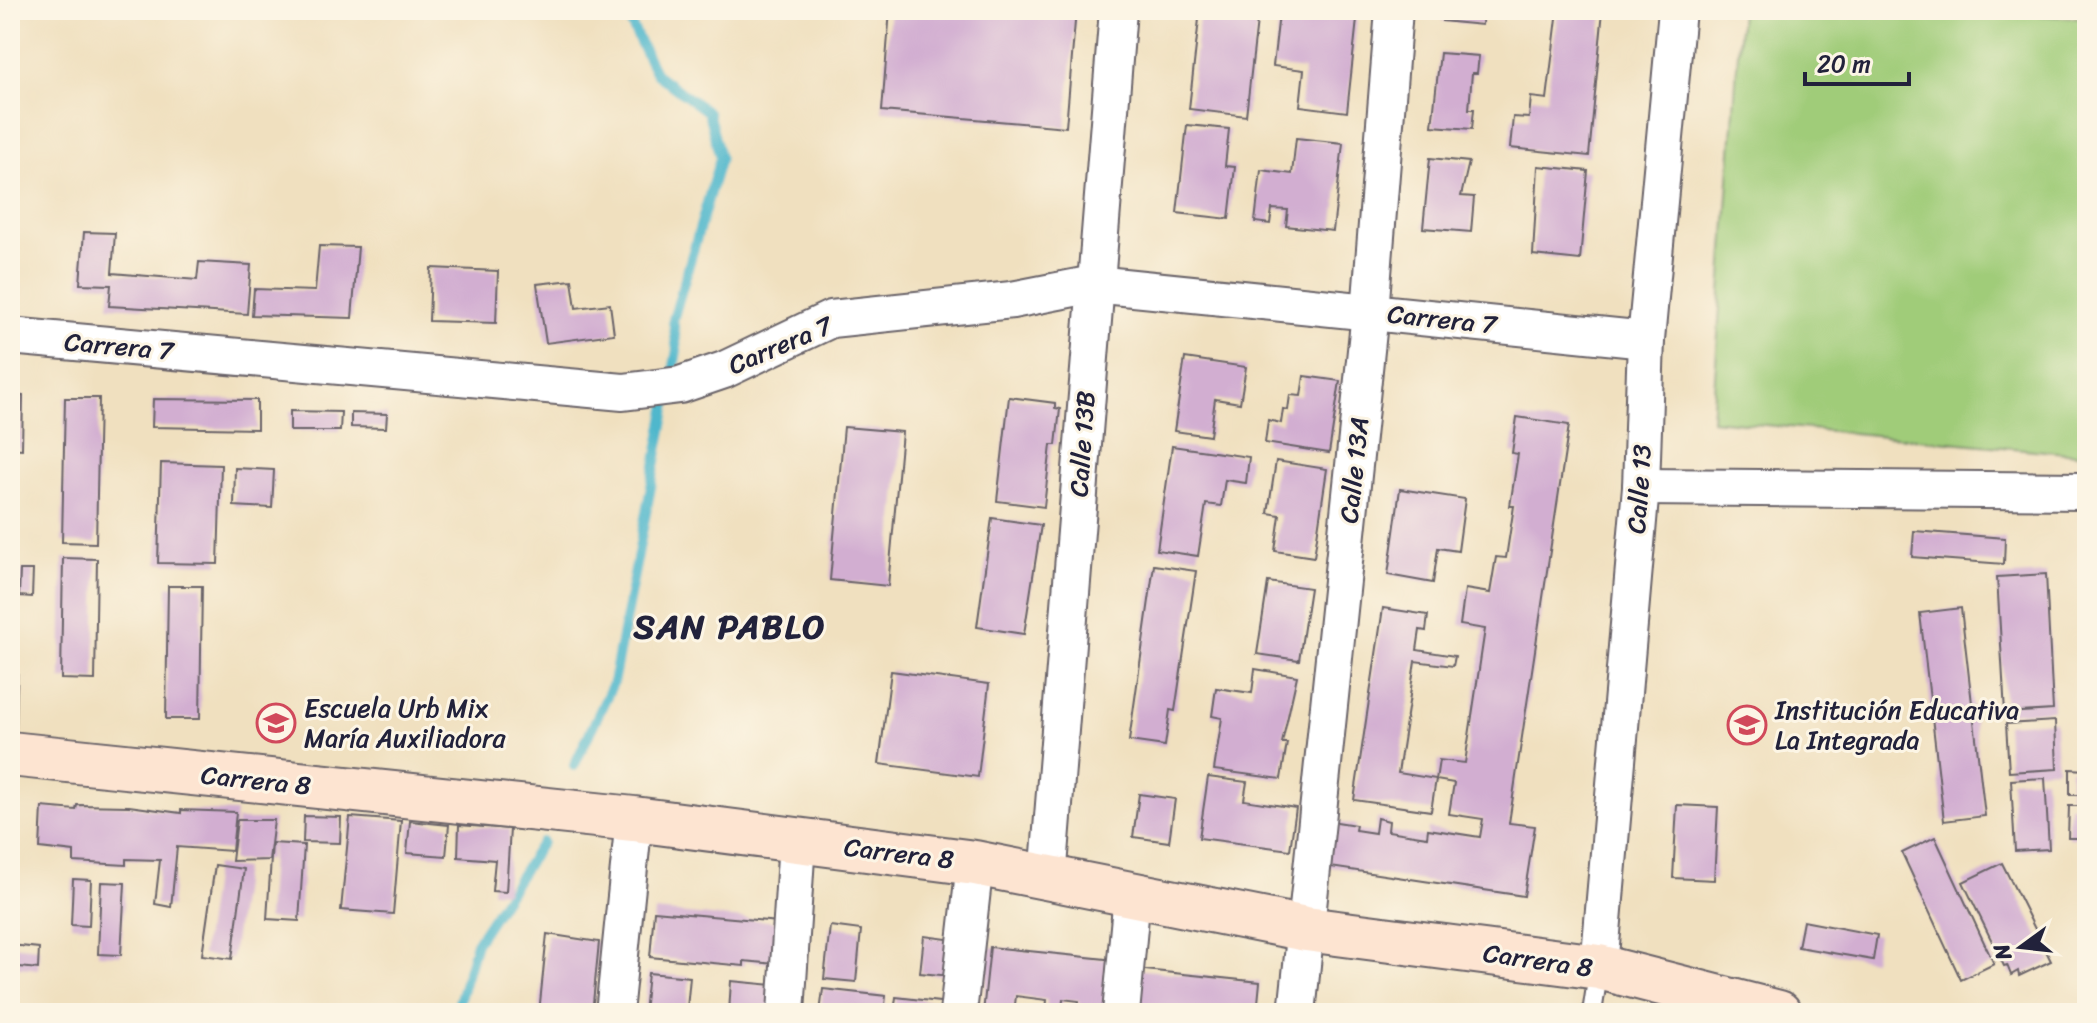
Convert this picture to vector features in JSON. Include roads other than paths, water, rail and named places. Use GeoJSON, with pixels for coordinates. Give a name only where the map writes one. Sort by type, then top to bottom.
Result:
{"type":"FeatureCollection","features":[{"type":"Feature","properties":{"kind":"street","name":"Calle 13B"},"geometry":{"type":"LineString","coordinates":[[1048,879],[1118,10]]}},
{"type":"Feature","properties":{"kind":"street","name":"Calle 13A"},"geometry":{"type":"LineString","coordinates":[[1297,1013],[1370,312],[1394,10]]}},
{"type":"Feature","properties":{"kind":"street","name":"Calle 13"},"geometry":{"type":"LineString","coordinates":[[1599,967],[1641,487],[1646,340],[1677,10]]}},
{"type":"Feature","properties":{"kind":"street","name":"Carrera 7"},"geometry":{"type":"LineString","coordinates":[[10,336],[623,392],[680,385],[724,370],[831,319],[1012,300],[1094,284],[1646,340]]}},
{"type":"Feature","properties":{"kind":"street"},"geometry":{"type":"LineString","coordinates":[[1641,487],[2087,491]]}},
{"type":"Feature","properties":{"kind":"street","name":"Carrera 8"},"geometry":{"type":"LineString","coordinates":[[10,754],[634,819],[975,863],[1306,929],[1599,967],[1779,1013]]}},
{"type":"Feature","properties":{"kind":"street"},"geometry":{"type":"LineString","coordinates":[[614,1013],[634,819]]}},
{"type":"Feature","properties":{"kind":"street"},"geometry":{"type":"LineString","coordinates":[[786,1013],[797,841]]}},
{"type":"Feature","properties":{"kind":"street"},"geometry":{"type":"LineString","coordinates":[[958,1013],[975,863]]}},
{"type":"Feature","properties":{"kind":"street"},"geometry":{"type":"LineString","coordinates":[[1121,1013],[1132,895]]}},
{"type":"Feature","properties":{"kind":"lane"},"geometry":{"type":"LineString","coordinates":[[1592,1013],[1599,967]]}},
{"type":"Feature","properties":{"kind":"waterway"},"geometry":{"type":"LineString","coordinates":[[624,10],[656,74],[708,112],[720,158],[673,320],[677,350],[672,378]]}},
{"type":"Feature","properties":{"kind":"waterway"},"geometry":{"type":"LineString","coordinates":[[574,766],[613,683],[669,394]]}},
{"type":"Feature","properties":{"kind":"waterway"},"geometry":{"type":"LineString","coordinates":[[456,1013],[476,943],[542,842]]}},
{"type":"Feature","properties":{"kind":"place","name":"Escuela Urb Mix María Auxiliadora"},"geometry":{"type":"Point","coordinates":[276,723]}},
{"type":"Feature","properties":{"kind":"place","name":"Institución Educativa La Integrada"},"geometry":{"type":"Point","coordinates":[1747,725]}},
{"type":"Feature","properties":{"kind":"district","name":"SAN PABLO"},"geometry":{"type":"Point","coordinates":[730,626]}}]}
